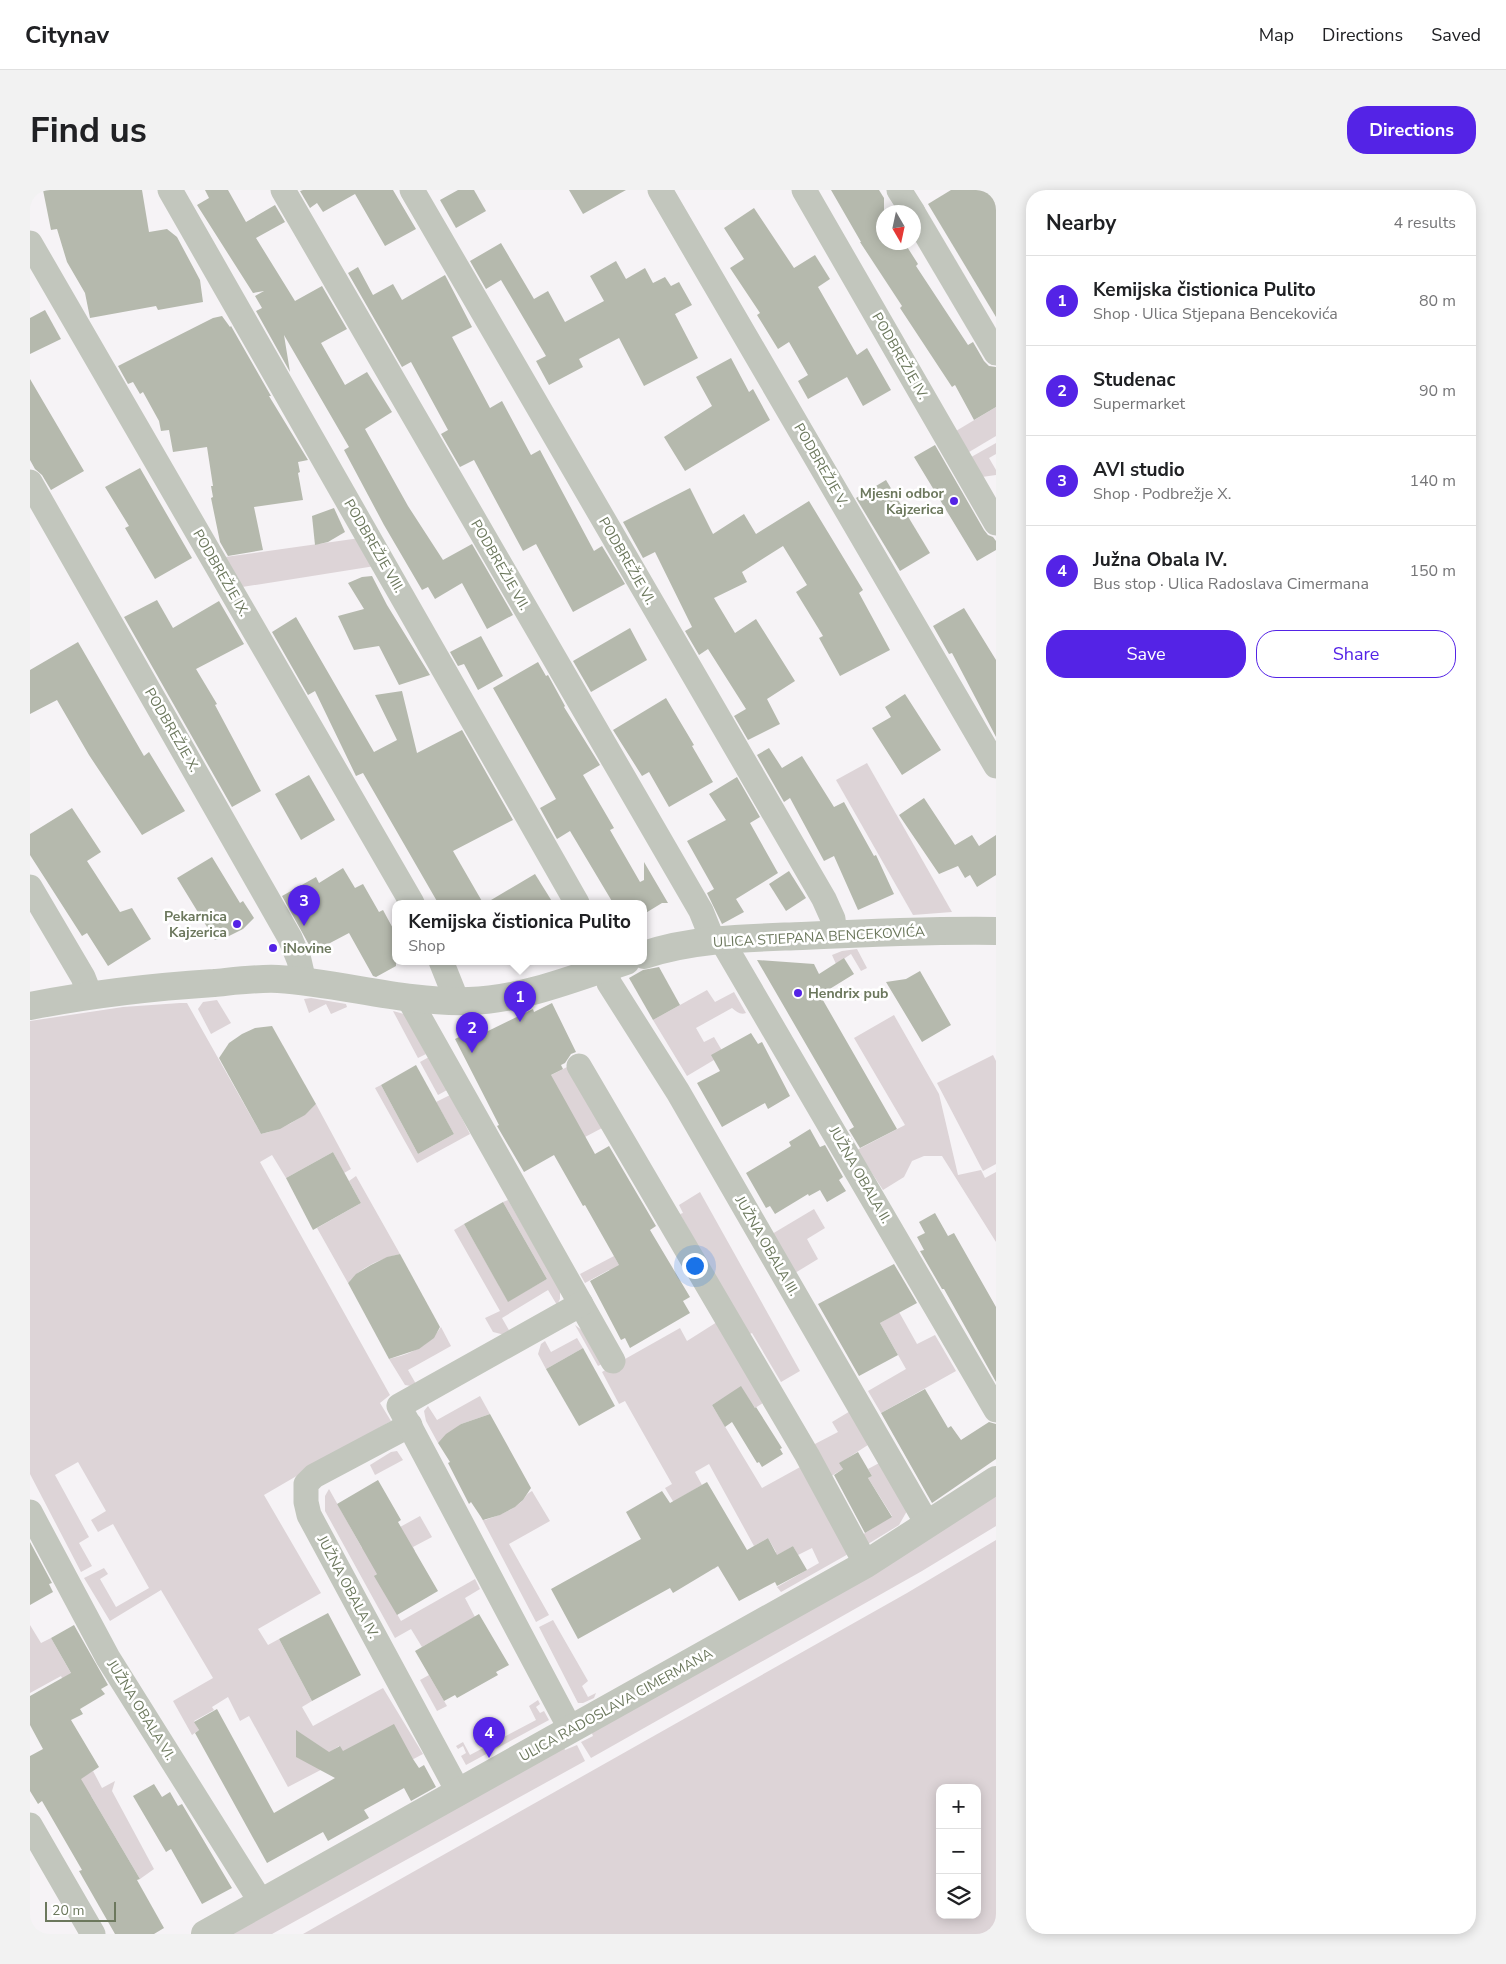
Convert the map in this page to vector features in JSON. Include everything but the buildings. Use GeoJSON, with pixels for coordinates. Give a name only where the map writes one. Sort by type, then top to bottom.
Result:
{"type":"FeatureCollection","features":[{"type":"Feature","properties":{"kind":"street","name":"PODBREŽJE VIII."},"geometry":{"type":"LineString","coordinates":[[170,190],[575,900]]}},
{"type":"Feature","properties":{"kind":"street","name":"PODBREŽJE VII."},"geometry":{"type":"LineString","coordinates":[[283,190],[718,941]]}},
{"type":"Feature","properties":{"kind":"street","name":"PODBREŽJE VI."},"geometry":{"type":"LineString","coordinates":[[412,190],[824,899],[833,919],[835,934]]}},
{"type":"Feature","properties":{"kind":"street","name":"PODBREŽJE V."},"geometry":{"type":"LineString","coordinates":[[660,190],[996,766]]}},
{"type":"Feature","properties":{"kind":"street","name":"PODBREŽJE IV."},"geometry":{"type":"LineString","coordinates":[[804,190],[988,493],[996,523]]}},
{"type":"Feature","properties":{"kind":"street"},"geometry":{"type":"LineString","coordinates":[[899,190],[908,205]]}},
{"type":"Feature","properties":{"kind":"street"},"geometry":{"type":"LineString","coordinates":[[921,226],[996,353]]}},
{"type":"Feature","properties":{"kind":"street","name":"PODBREŽJE IX."},"geometry":{"type":"LineString","coordinates":[[30,243],[410,900]]}},
{"type":"Feature","properties":{"kind":"street","name":"PODBREŽJE X."},"geometry":{"type":"LineString","coordinates":[[30,482],[290,938],[304,982]]}},
{"type":"Feature","properties":{"kind":"street"},"geometry":{"type":"LineString","coordinates":[[30,887],[83,977],[90,995]]}},
{"type":"Feature","properties":{"kind":"street","name":"ULICA STJEPANA BENCEKOVIĆA"},"geometry":{"type":"LineString","coordinates":[[647,954],[676,947],[718,941],[835,934],[996,931]]}},
{"type":"Feature","properties":{"kind":"street","name":"JUŽNA OBALA II."},"geometry":{"type":"LineString","coordinates":[[718,941],[996,1410]]}},
{"type":"Feature","properties":{"kind":"street"},"geometry":{"type":"LineString","coordinates":[[443,965],[457,1001]]}},
{"type":"Feature","properties":{"kind":"street"},"geometry":{"type":"LineString","coordinates":[[30,1006],[90,995],[152,987],[276,979],[409,999],[472,1001],[511,996],[606,965]]}},
{"type":"Feature","properties":{"kind":"street","name":"JUŽNA OBALA III."},"geometry":{"type":"LineString","coordinates":[[612,965],[609,983],[678,1092],[928,1525]]}},
{"type":"Feature","properties":{"kind":"street"},"geometry":{"type":"LineString","coordinates":[[409,999],[613,1361]]}},
{"type":"Feature","properties":{"kind":"street"},"geometry":{"type":"LineString","coordinates":[[579,1066],[807,1455],[866,1564]]}},
{"type":"Feature","properties":{"kind":"street"},"geometry":{"type":"LineString","coordinates":[[572,1730],[405,1416],[581,1304]]}},
{"type":"Feature","properties":{"kind":"street","name":"JUŽNA OBALA IV."},"geometry":{"type":"LineString","coordinates":[[405,1416],[314,1476],[306,1484],[306,1502],[314,1524],[458,1793]]}},
{"type":"Feature","properties":{"kind":"street","name":"ULICA RADOSLAVA CIMERMANA"},"geometry":{"type":"LineString","coordinates":[[205,1934],[866,1564],[996,1480]]}},
{"type":"Feature","properties":{"kind":"street","name":"JUŽNA OBALA VI."},"geometry":{"type":"LineString","coordinates":[[30,1512],[108,1658],[261,1902]]}},
{"type":"Feature","properties":{"kind":"street"},"geometry":{"type":"LineString","coordinates":[[30,1825],[93,1934]]}},
{"type":"Feature","properties":{"kind":"shaded area"},"geometry":{"type":"Polygon","coordinates":[[[996,407],[996,436],[964,455],[951,434],[996,407]]]}},
{"type":"Feature","properties":{"kind":"shaded area"},"geometry":{"type":"Polygon","coordinates":[[[996,443],[996,454],[989,458],[996,470],[996,475],[982,477],[966,460],[996,443]]]}},
{"type":"Feature","properties":{"kind":"shaded area"},"geometry":{"type":"Polygon","coordinates":[[[360,538],[375,566],[236,588],[218,558],[360,538]]]}},
{"type":"Feature","properties":{"kind":"shaded area"},"geometry":{"type":"Polygon","coordinates":[[[867,763],[952,912],[913,915],[836,780],[867,763]]]}},
{"type":"Feature","properties":{"kind":"shaded area"},"geometry":{"type":"Polygon","coordinates":[[[857,949],[867,968],[861,971],[851,954],[836,964],[832,955],[842,951],[857,949]]]}},
{"type":"Feature","properties":{"kind":"shaded area"},"geometry":{"type":"Polygon","coordinates":[[[707,990],[715,1002],[734,992],[746,1013],[737,1012],[732,1008],[696,1028],[704,1042],[714,1037],[724,1054],[687,1076],[653,1020],[707,990]]]}},
{"type":"Feature","properties":{"kind":"shaded area"},"geometry":{"type":"Polygon","coordinates":[[[311,998],[346,1004],[347,1007],[331,1014],[326,1004],[309,1013],[304,999],[311,998]]]}},
{"type":"Feature","properties":{"kind":"shaded area"},"geometry":{"type":"Polygon","coordinates":[[[217,1000],[231,1023],[211,1034],[198,1009],[203,1002],[217,1000]]]}},
{"type":"Feature","properties":{"kind":"shaded area"},"geometry":{"type":"Polygon","coordinates":[[[187,1003],[261,1134],[291,1123],[316,1104],[351,1169],[344,1173],[333,1152],[286,1178],[272,1155],[260,1162],[390,1395],[380,1403],[391,1421],[264,1495],[321,1593],[258,1629],[268,1645],[279,1639],[312,1701],[302,1707],[313,1726],[383,1688],[423,1754],[383,1775],[353,1767],[339,1746],[330,1752],[336,1762],[288,1787],[249,1716],[240,1721],[228,1697],[212,1707],[214,1710],[194,1721],[199,1730],[192,1735],[173,1701],[213,1678],[161,1590],[110,1621],[84,1578],[104,1568],[108,1574],[100,1579],[116,1607],[149,1588],[113,1524],[98,1532],[91,1520],[106,1511],[78,1462],[55,1475],[89,1537],[79,1543],[92,1566],[81,1572],[30,1474],[30,1021],[123,1007],[187,1003]]]}},
{"type":"Feature","properties":{"kind":"shaded area"},"geometry":{"type":"Polygon","coordinates":[[[393,1011],[404,1014],[426,1054],[418,1058],[393,1011]]]}},
{"type":"Feature","properties":{"kind":"shaded area"},"geometry":{"type":"Polygon","coordinates":[[[894,1015],[939,1094],[958,1175],[981,1170],[985,1178],[996,1172],[996,1242],[942,1156],[924,1156],[912,1161],[904,1177],[883,1190],[857,1150],[905,1125],[854,1038],[894,1015]]]}},
{"type":"Feature","properties":{"kind":"shaded area"},"geometry":{"type":"Polygon","coordinates":[[[993,1055],[996,1061],[996,1164],[983,1171],[937,1083],[993,1055]]]}},
{"type":"Feature","properties":{"kind":"shaded area"},"geometry":{"type":"Polygon","coordinates":[[[429,1057],[447,1090],[438,1095],[420,1062],[429,1057]]]}},
{"type":"Feature","properties":{"kind":"shaded area"},"geometry":{"type":"Polygon","coordinates":[[[567,1067],[604,1127],[585,1137],[534,1084],[567,1067]]]}},
{"type":"Feature","properties":{"kind":"shaded area"},"geometry":{"type":"Polygon","coordinates":[[[381,1085],[418,1154],[454,1134],[436,1102],[450,1095],[470,1134],[417,1163],[375,1088],[381,1085]]]}},
{"type":"Feature","properties":{"kind":"shaded area"},"geometry":{"type":"Polygon","coordinates":[[[356,1176],[400,1254],[371,1264],[348,1283],[317,1228],[361,1203],[349,1181],[356,1176]]]}},
{"type":"Feature","properties":{"kind":"shaded area"},"geometry":{"type":"Polygon","coordinates":[[[700,1192],[800,1371],[781,1382],[752,1333],[748,1335],[680,1214],[683,1213],[679,1205],[700,1192]]]}},
{"type":"Feature","properties":{"kind":"shaded area"},"geometry":{"type":"Polygon","coordinates":[[[508,1200],[560,1290],[560,1299],[557,1305],[548,1290],[502,1318],[510,1332],[505,1335],[493,1332],[485,1318],[500,1311],[454,1230],[464,1224],[508,1301],[547,1279],[503,1202],[508,1200]]]}},
{"type":"Feature","properties":{"kind":"shaded area"},"geometry":{"type":"Polygon","coordinates":[[[814,1209],[825,1228],[807,1239],[818,1259],[795,1273],[772,1234],[814,1209]]]}},
{"type":"Feature","properties":{"kind":"shaded area"},"geometry":{"type":"Polygon","coordinates":[[[614,1256],[631,1286],[609,1270],[585,1283],[580,1274],[614,1256]]]}},
{"type":"Feature","properties":{"kind":"shaded area"},"geometry":{"type":"Polygon","coordinates":[[[899,1312],[917,1344],[935,1335],[956,1371],[881,1413],[868,1391],[906,1369],[880,1323],[899,1312]]]}},
{"type":"Feature","properties":{"kind":"shaded area"},"geometry":{"type":"Polygon","coordinates":[[[717,1322],[763,1403],[755,1408],[741,1387],[712,1405],[762,1488],[802,1466],[850,1553],[781,1592],[777,1587],[819,1563],[812,1548],[798,1555],[793,1546],[770,1560],[768,1556],[776,1552],[768,1538],[754,1546],[709,1464],[695,1472],[702,1485],[678,1499],[718,1566],[714,1569],[665,1488],[672,1484],[625,1401],[619,1404],[602,1372],[680,1328],[687,1341],[717,1322]]]}},
{"type":"Feature","properties":{"kind":"shaded area"},"geometry":{"type":"Polygon","coordinates":[[[575,1325],[583,1331],[602,1364],[598,1366],[575,1325]]]}},
{"type":"Feature","properties":{"kind":"shaded area"},"geometry":{"type":"Polygon","coordinates":[[[441,1327],[451,1346],[408,1370],[416,1384],[411,1386],[405,1385],[389,1359],[418,1349],[430,1340],[441,1327]]]}},
{"type":"Feature","properties":{"kind":"shaded area"},"geometry":{"type":"Polygon","coordinates":[[[577,1338],[583,1348],[546,1369],[538,1354],[541,1344],[545,1341],[551,1352],[577,1338]]]}},
{"type":"Feature","properties":{"kind":"shaded area"},"geometry":{"type":"Polygon","coordinates":[[[480,1396],[490,1414],[461,1424],[438,1443],[426,1421],[424,1411],[428,1406],[437,1420],[480,1396]]]}},
{"type":"Feature","properties":{"kind":"shaded area"},"geometry":{"type":"Polygon","coordinates":[[[852,1410],[871,1443],[840,1463],[843,1469],[828,1478],[811,1446],[838,1432],[832,1422],[852,1410]]]}},
{"type":"Feature","properties":{"kind":"shaded area"},"geometry":{"type":"Polygon","coordinates":[[[397,1451],[403,1460],[375,1475],[370,1465],[391,1452],[397,1451]]]}},
{"type":"Feature","properties":{"kind":"shaded area"},"geometry":{"type":"Polygon","coordinates":[[[881,1462],[907,1511],[899,1525],[868,1544],[862,1535],[892,1516],[868,1478],[872,1476],[868,1469],[881,1462]]]}},
{"type":"Feature","properties":{"kind":"shaded area"},"geometry":{"type":"Polygon","coordinates":[[[329,1489],[362,1548],[420,1516],[432,1537],[413,1547],[415,1551],[375,1575],[401,1621],[475,1579],[480,1589],[465,1598],[475,1617],[422,1647],[411,1629],[395,1638],[325,1511],[325,1496],[329,1489]]]}},
{"type":"Feature","properties":{"kind":"shaded area"},"geometry":{"type":"Polygon","coordinates":[[[532,1491],[550,1521],[509,1544],[549,1615],[536,1622],[481,1517],[485,1520],[509,1511],[532,1491]]]}},
{"type":"Feature","properties":{"kind":"shaded area"},"geometry":{"type":"Polygon","coordinates":[[[996,1495],[996,1526],[922,1571],[591,1758],[581,1742],[593,1736],[591,1731],[996,1495]]]}},
{"type":"Feature","properties":{"kind":"shaded area"},"geometry":{"type":"Polygon","coordinates":[[[996,1540],[996,1934],[303,1934],[907,1593],[996,1540]]]}},
{"type":"Feature","properties":{"kind":"shaded area"},"geometry":{"type":"Polygon","coordinates":[[[553,1620],[588,1681],[582,1686],[588,1697],[596,1693],[594,1698],[583,1703],[578,1703],[539,1627],[553,1620]]]}},
{"type":"Feature","properties":{"kind":"shaded area"},"geometry":{"type":"Polygon","coordinates":[[[30,1625],[41,1643],[51,1638],[72,1675],[63,1680],[61,1676],[30,1693],[30,1625]]]}},
{"type":"Feature","properties":{"kind":"shaded area"},"geometry":{"type":"Polygon","coordinates":[[[429,1675],[447,1706],[437,1711],[420,1680],[429,1675]]]}},
{"type":"Feature","properties":{"kind":"shaded area"},"geometry":{"type":"Polygon","coordinates":[[[538,1700],[540,1704],[536,1707],[540,1713],[544,1711],[549,1720],[466,1765],[461,1756],[466,1753],[463,1746],[458,1749],[456,1746],[463,1742],[470,1755],[536,1720],[529,1706],[538,1700]]]}},
{"type":"Feature","properties":{"kind":"shaded area"},"geometry":{"type":"Polygon","coordinates":[[[577,1745],[585,1761],[272,1934],[225,1934],[564,1747],[565,1750],[577,1745]]]}},
{"type":"Feature","properties":{"kind":"shaded area"},"geometry":{"type":"Polygon","coordinates":[[[93,1771],[102,1788],[115,1781],[112,1791],[154,1869],[140,1879],[91,1796],[64,1812],[54,1794],[93,1771]]]}},
{"type":"Feature","properties":{"kind":"place","name":"Mjesni odbor Kajzerica"},"geometry":{"type":"Point","coordinates":[954,501]}},
{"type":"Feature","properties":{"kind":"place","name":"Pekarnica Kajzerica"},"geometry":{"type":"Point","coordinates":[237,924]}},
{"type":"Feature","properties":{"kind":"place","name":"AVI studio"},"geometry":{"type":"Point","coordinates":[304,926]}},
{"type":"Feature","properties":{"kind":"place","name":"iNovine"},"geometry":{"type":"Point","coordinates":[273,948]}},
{"type":"Feature","properties":{"kind":"place","name":"Hendrix pub"},"geometry":{"type":"Point","coordinates":[798,993]}},
{"type":"Feature","properties":{"kind":"place","name":"Kemijska čistionica Pulito"},"geometry":{"type":"Point","coordinates":[520,1022]}},
{"type":"Feature","properties":{"kind":"place","name":"Studenac"},"geometry":{"type":"Point","coordinates":[472,1053]}},
{"type":"Feature","properties":{"kind":"place","name":"Južna Obala IV."},"geometry":{"type":"Point","coordinates":[489,1758]}}]}
